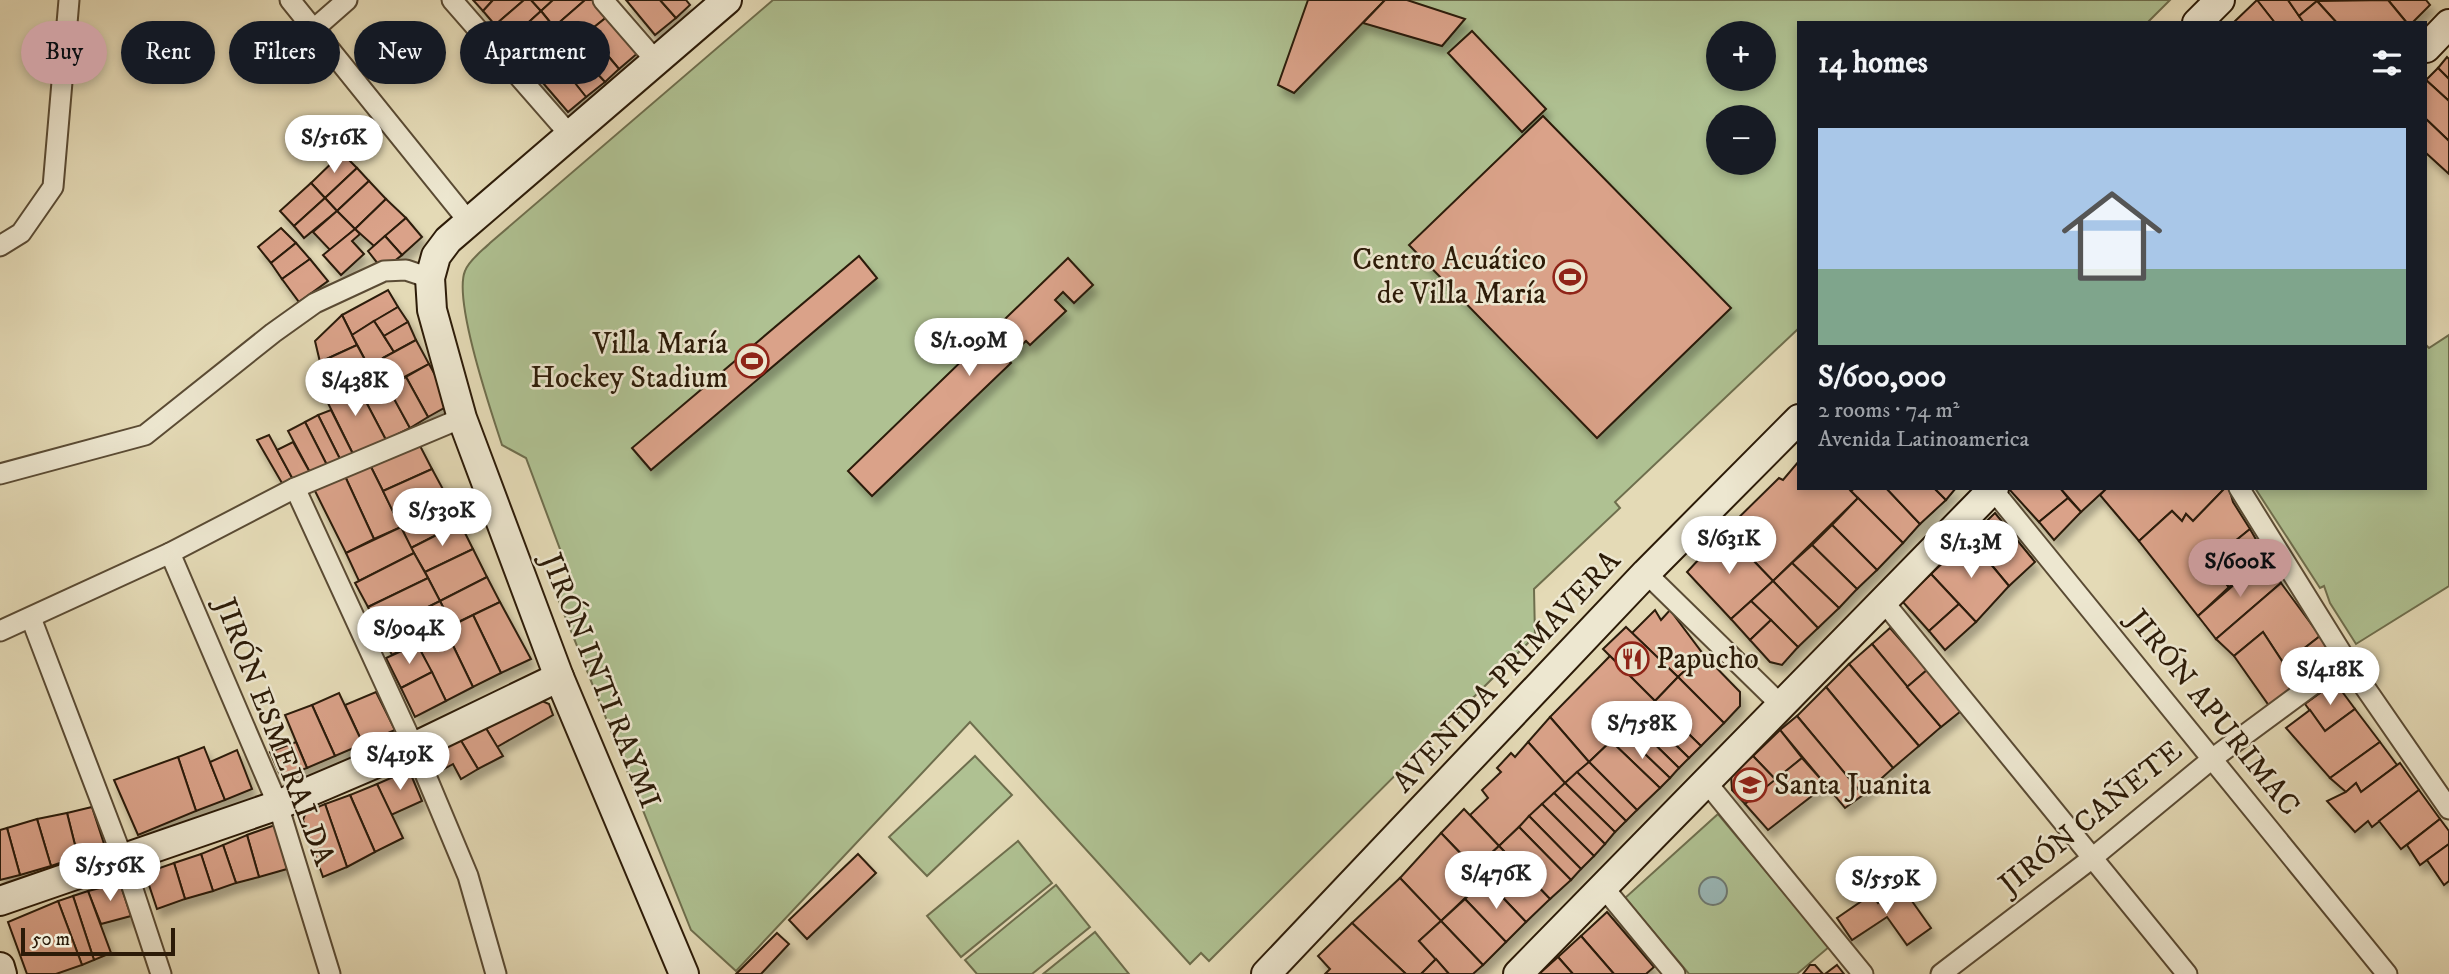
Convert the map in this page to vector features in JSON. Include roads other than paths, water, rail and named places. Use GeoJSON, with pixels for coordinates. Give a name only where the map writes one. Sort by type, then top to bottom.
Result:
{"type":"FeatureCollection","features":[{"type":"Feature","properties":{"kind":"street"},"geometry":{"type":"LineString","coordinates":[[0,246],[21,233],[53,187],[69,0]]}},
{"type":"Feature","properties":{"kind":"street"},"geometry":{"type":"LineString","coordinates":[[290,0],[307,21]]}},
{"type":"Feature","properties":{"kind":"street"},"geometry":{"type":"LineString","coordinates":[[323,21],[346,0]]}},
{"type":"Feature","properties":{"kind":"street"},"geometry":{"type":"LineString","coordinates":[[452,0],[570,135]]}},
{"type":"Feature","properties":{"kind":"street"},"geometry":{"type":"LineString","coordinates":[[603,0],[656,61]]}},
{"type":"Feature","properties":{"kind":"street","name":"JIRÓN INTI RAYMI"},"geometry":{"type":"LineString","coordinates":[[675,971],[559,677],[462,418],[432,310],[430,278],[436,256],[447,240],[727,0]]}},
{"type":"Feature","properties":{"kind":"street"},"geometry":{"type":"LineString","coordinates":[[2199,21],[2220,0]]}},
{"type":"Feature","properties":{"kind":"street"},"geometry":{"type":"LineString","coordinates":[[2427,47],[2449,24]]}},
{"type":"Feature","properties":{"kind":"street"},"geometry":{"type":"LineString","coordinates":[[340,61],[469,222]]}},
{"type":"Feature","properties":{"kind":"street"},"geometry":{"type":"LineString","coordinates":[[0,474],[145,435],[273,332],[315,303],[384,271],[405,270],[430,278]]}},
{"type":"Feature","properties":{"kind":"street"},"geometry":{"type":"LineString","coordinates":[[0,631],[170,553],[295,488],[462,418]]}},
{"type":"Feature","properties":{"kind":"street","name":"AVENIDA PRIMAVERA"},"geometry":{"type":"LineString","coordinates":[[1266,974],[1646,573],[1797,421]]}},
{"type":"Feature","properties":{"kind":"street"},"geometry":{"type":"LineString","coordinates":[[295,488],[414,747],[468,876],[496,974]]}},
{"type":"Feature","properties":{"kind":"street"},"geometry":{"type":"LineString","coordinates":[[1518,974],[1993,490]]}},
{"type":"Feature","properties":{"kind":"street","name":"JIRÓN APURIMAC"},"geometry":{"type":"LineString","coordinates":[[1995,490],[2387,974]]}},
{"type":"Feature","properties":{"kind":"street"},"geometry":{"type":"LineString","coordinates":[[2240,490],[2346,660],[2449,809]]}},
{"type":"Feature","properties":{"kind":"street","name":"JIRÓN ESMERALDA"},"geometry":{"type":"LineString","coordinates":[[170,553],[278,805],[330,974]]}},
{"type":"Feature","properties":{"kind":"street"},"geometry":{"type":"LineString","coordinates":[[1646,573],[1782,706]]}},
{"type":"Feature","properties":{"kind":"street"},"geometry":{"type":"LineString","coordinates":[[1883,601],[2187,974]]}},
{"type":"Feature","properties":{"kind":"street"},"geometry":{"type":"LineString","coordinates":[[31,618],[123,859],[161,974]]}},
{"type":"Feature","properties":{"kind":"street","name":"JIRÓN CAÑETE"},"geometry":{"type":"LineString","coordinates":[[1941,974],[2091,859],[2212,759],[2346,660]]}},
{"type":"Feature","properties":{"kind":"street"},"geometry":{"type":"LineString","coordinates":[[0,901],[278,805],[414,747],[559,677]]}},
{"type":"Feature","properties":{"kind":"street"},"geometry":{"type":"LineString","coordinates":[[1707,783],[1864,974]]}},
{"type":"Feature","properties":{"kind":"street"},"geometry":{"type":"LineString","coordinates":[[1604,888],[1675,974]]}},
{"type":"Feature","properties":{"kind":"street"},"geometry":{"type":"LineString","coordinates":[[0,967],[2,974]]}},
{"type":"Feature","properties":{"kind":"water"},"geometry":{"type":"Polygon","coordinates":[[[1713,877],[1723,881],[1727,891],[1723,901],[1713,905],[1703,901],[1699,891],[1703,881],[1713,877]]]}},
{"type":"Feature","properties":{"kind":"place","name":"Centro Acuático de Villa María"},"geometry":{"type":"Point","coordinates":[1570,277]}},
{"type":"Feature","properties":{"kind":"place","name":"Villa María Hockey Stadium"},"geometry":{"type":"Point","coordinates":[752,361]}},
{"type":"Feature","properties":{"kind":"place","name":"Papucho"},"geometry":{"type":"Point","coordinates":[1632,659]}},
{"type":"Feature","properties":{"kind":"place","name":"Santa Juanita"},"geometry":{"type":"Point","coordinates":[1750,785]}}]}
